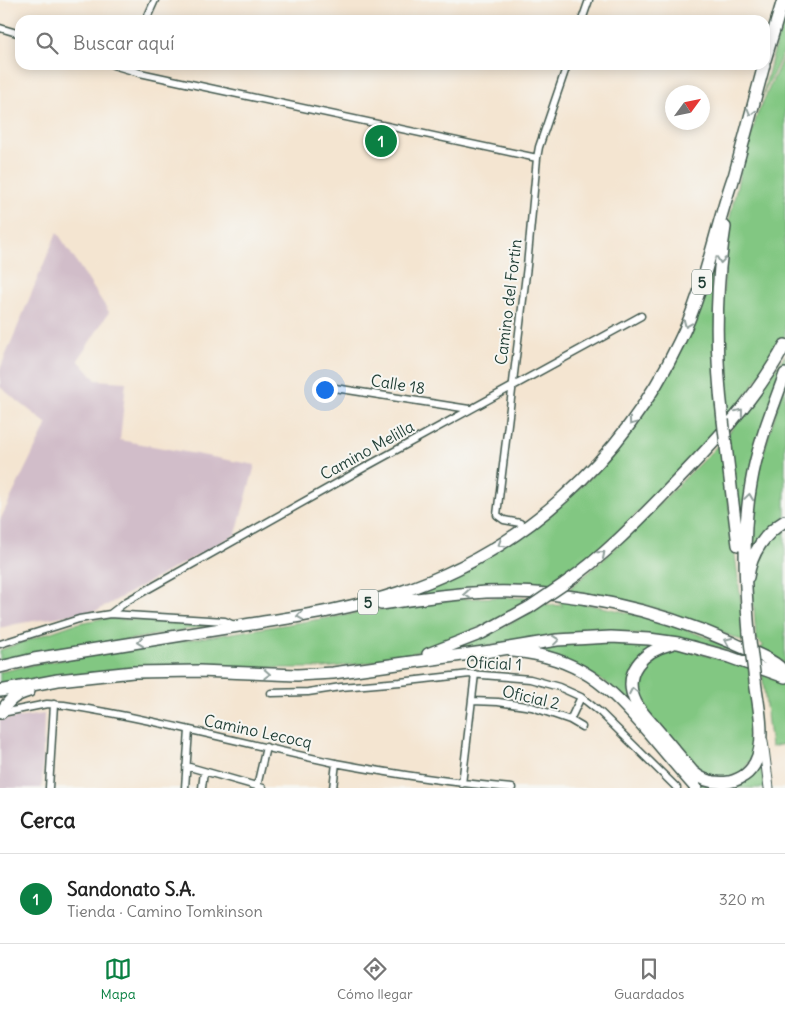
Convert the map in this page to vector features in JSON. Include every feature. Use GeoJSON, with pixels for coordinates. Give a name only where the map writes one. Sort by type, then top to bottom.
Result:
{"type":"FeatureCollection","features":[{"type":"Feature","properties":{"kind":"highway"},"geometry":{"type":"LineString","coordinates":[[770,43],[783,0]]}},
{"type":"Feature","properties":{"kind":"highway","name":"5"},"geometry":{"type":"LineString","coordinates":[[0,667],[34,659],[335,610],[378,600],[429,581],[486,554],[524,529],[559,501],[597,466],[623,435],[654,388],[680,342],[691,315],[733,178],[763,70]]}},
{"type":"Feature","properties":{"kind":"highway"},"geometry":{"type":"LineString","coordinates":[[733,178],[723,239],[717,311],[717,362],[742,582],[746,598]]}},
{"type":"Feature","properties":{"kind":"highway"},"geometry":{"type":"LineString","coordinates":[[390,664],[418,658],[482,633],[530,607],[583,571],[626,532],[716,440],[752,396],[785,345]]}},
{"type":"Feature","properties":{"kind":"highway"},"geometry":{"type":"LineString","coordinates":[[678,643],[656,649],[640,661],[633,674],[632,690],[641,710],[700,778],[715,782],[729,782],[741,777],[755,762],[760,748],[762,731],[749,633],[744,535],[751,483],[764,431],[785,374]]}},
{"type":"Feature","properties":{"kind":"highway"},"geometry":{"type":"LineString","coordinates":[[746,598],[749,570],[759,546],[768,534],[785,521]]}},
{"type":"Feature","properties":{"kind":"highway"},"geometry":{"type":"LineString","coordinates":[[335,610],[486,592],[536,593],[573,597],[618,605],[682,623],[715,635],[756,654],[782,668],[785,673]]}},
{"type":"Feature","properties":{"kind":"highway"},"geometry":{"type":"LineString","coordinates":[[0,691],[58,680],[133,672],[198,671],[297,675],[333,673],[550,641],[590,637],[641,638],[678,643],[729,657],[785,677]]}},
{"type":"Feature","properties":{"kind":"highway"},"geometry":{"type":"LineString","coordinates":[[491,651],[514,651],[544,656],[575,667],[594,678],[613,693],[696,788]]}},
{"type":"Feature","properties":{"kind":"highway"},"geometry":{"type":"LineString","coordinates":[[0,713],[10,706],[18,694],[82,682],[94,676]]}},
{"type":"Feature","properties":{"kind":"main road"},"geometry":{"type":"LineString","coordinates":[[762,731],[769,788]]}},
{"type":"Feature","properties":{"kind":"street"},"geometry":{"type":"LineString","coordinates":[[148,15],[155,0]]}},
{"type":"Feature","properties":{"kind":"street"},"geometry":{"type":"LineString","coordinates":[[584,15],[589,0]]}},
{"type":"Feature","properties":{"kind":"street"},"geometry":{"type":"LineString","coordinates":[[0,28],[15,32]]}},
{"type":"Feature","properties":{"kind":"street"},"geometry":{"type":"LineString","coordinates":[[136,70],[186,83],[538,158]]}},
{"type":"Feature","properties":{"kind":"street","name":"Camino del Fortin"},"geometry":{"type":"LineString","coordinates":[[524,529],[520,524],[504,520],[497,515],[527,266],[539,147],[565,70]]}},
{"type":"Feature","properties":{"kind":"street","name":"Camino Melilla"},"geometry":{"type":"LineString","coordinates":[[110,614],[127,601],[641,316]]}},
{"type":"Feature","properties":{"kind":"street","name":"Calle 18"},"geometry":{"type":"LineString","coordinates":[[322,386],[470,410]]}},
{"type":"Feature","properties":{"kind":"street","name":"Camino Melilla"},"geometry":{"type":"LineString","coordinates":[[0,644],[79,619],[110,614],[224,621],[238,626]]}},
{"type":"Feature","properties":{"kind":"street"},"geometry":{"type":"LineString","coordinates":[[462,784],[475,674]]}},
{"type":"Feature","properties":{"kind":"street","name":"Oficial 1"},"geometry":{"type":"LineString","coordinates":[[271,693],[308,692],[340,687],[475,674],[530,679],[559,686],[581,697],[601,713],[676,788]]}},
{"type":"Feature","properties":{"kind":"street"},"geometry":{"type":"LineString","coordinates":[[570,720],[581,697]]}},
{"type":"Feature","properties":{"kind":"street","name":"Oficial 2"},"geometry":{"type":"LineString","coordinates":[[472,701],[524,706],[570,720],[582,727]]}},
{"type":"Feature","properties":{"kind":"street"},"geometry":{"type":"LineString","coordinates":[[49,788],[54,704]]}},
{"type":"Feature","properties":{"kind":"street","name":"Camino Lecocq"},"geometry":{"type":"LineString","coordinates":[[10,706],[54,704],[189,730],[336,763],[462,784],[512,788]]}},
{"type":"Feature","properties":{"kind":"street"},"geometry":{"type":"LineString","coordinates":[[185,788],[189,730]]}},
{"type":"Feature","properties":{"kind":"street"},"geometry":{"type":"LineString","coordinates":[[186,766],[244,785],[260,787],[266,747]]}},
{"type":"Feature","properties":{"kind":"street"},"geometry":{"type":"LineString","coordinates":[[333,788],[336,763]]}},
{"type":"Feature","properties":{"kind":"street"},"geometry":{"type":"LineString","coordinates":[[202,788],[204,772]]}},
{"type":"Feature","properties":{"kind":"shaded area"},"geometry":{"type":"Polygon","coordinates":[[[57,232],[109,312],[78,360],[96,380],[126,382],[120,440],[255,465],[236,534],[98,610],[0,628],[0,520],[47,424],[0,387],[0,369],[57,232]]]}},
{"type":"Feature","properties":{"kind":"shaded area"},"geometry":{"type":"Polygon","coordinates":[[[44,714],[42,788],[0,788],[0,720],[44,714]]]}},
{"type":"Feature","properties":{"kind":"green space"},"geometry":{"type":"Polygon","coordinates":[[[785,9],[785,49],[762,97],[785,9]]]}},
{"type":"Feature","properties":{"kind":"green space"},"geometry":{"type":"Polygon","coordinates":[[[785,53],[785,335],[770,361],[731,417],[725,416],[719,350],[728,226],[742,164],[757,115],[785,53]]]}},
{"type":"Feature","properties":{"kind":"green space"},"geometry":{"type":"Polygon","coordinates":[[[717,246],[720,431],[596,554],[548,590],[407,596],[539,524],[608,460],[654,398],[717,246]]]}},
{"type":"Feature","properties":{"kind":"green space"},"geometry":{"type":"Polygon","coordinates":[[[785,355],[785,367],[765,421],[743,559],[728,434],[785,355]]]}},
{"type":"Feature","properties":{"kind":"green space"},"geometry":{"type":"Polygon","coordinates":[[[785,382],[785,518],[752,555],[747,549],[753,487],[785,382]]]}},
{"type":"Feature","properties":{"kind":"green space"},"geometry":{"type":"Polygon","coordinates":[[[721,442],[746,642],[644,605],[569,591],[572,586],[602,561],[721,442]]]}},
{"type":"Feature","properties":{"kind":"green space"},"geometry":{"type":"Polygon","coordinates":[[[785,525],[785,664],[760,648],[764,646],[756,639],[752,579],[760,549],[785,525]]]}},
{"type":"Feature","properties":{"kind":"green space"},"geometry":{"type":"Polygon","coordinates":[[[498,597],[527,598],[526,604],[486,625],[450,640],[410,654],[368,663],[324,668],[259,668],[0,686],[0,672],[36,664],[416,604],[498,597]]]}},
{"type":"Feature","properties":{"kind":"green space"},"geometry":{"type":"Polygon","coordinates":[[[558,601],[618,610],[673,625],[727,645],[778,671],[739,654],[709,645],[622,632],[560,635],[448,652],[517,620],[544,604],[563,606],[558,601]]]}},
{"type":"Feature","properties":{"kind":"green space"},"geometry":{"type":"Polygon","coordinates":[[[104,618],[218,624],[0,663],[0,650],[74,624],[104,618]]]}},
{"type":"Feature","properties":{"kind":"green space"},"geometry":{"type":"Polygon","coordinates":[[[585,640],[659,643],[651,648],[629,690],[692,774],[722,786],[760,760],[765,788],[700,788],[606,682],[526,650],[585,640]]]}},
{"type":"Feature","properties":{"kind":"green space"},"geometry":{"type":"Polygon","coordinates":[[[677,648],[749,666],[758,748],[742,773],[718,780],[700,774],[640,705],[634,677],[654,652],[677,648]]]}},
{"type":"Feature","properties":{"kind":"green space"},"geometry":{"type":"Polygon","coordinates":[[[762,673],[785,684],[785,744],[771,747],[762,673]]]}},
{"type":"Feature","properties":{"kind":"place","name":"Sandonato S.A."},"geometry":{"type":"Point","coordinates":[381,141]}}]}
